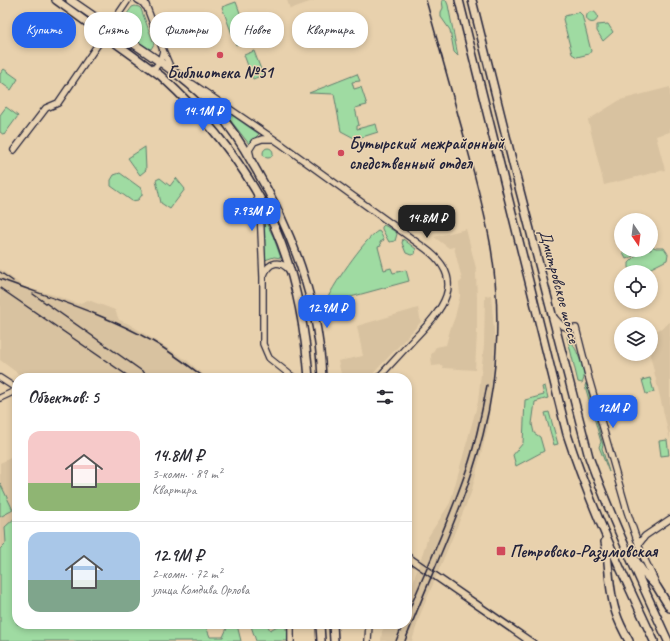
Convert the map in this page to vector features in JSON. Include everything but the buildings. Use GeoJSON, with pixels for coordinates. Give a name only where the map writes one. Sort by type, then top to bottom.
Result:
{"type":"FeatureCollection","features":[{"type":"Feature","properties":{"kind":"main road"},"geometry":{"type":"LineString","coordinates":[[56,0],[84,20]]}},
{"type":"Feature","properties":{"kind":"main road"},"geometry":{"type":"LineString","coordinates":[[70,0],[87,12]]}},
{"type":"Feature","properties":{"kind":"main road","name":"Дмитровское шоссе"},"geometry":{"type":"LineString","coordinates":[[459,0],[567,434],[582,481],[603,530]]}},
{"type":"Feature","properties":{"kind":"main road","name":"Дмитровское шоссе"},"geometry":{"type":"LineString","coordinates":[[472,0],[551,314],[589,457],[624,546],[668,641]]}},
{"type":"Feature","properties":{"kind":"main road"},"geometry":{"type":"LineString","coordinates":[[122,48],[153,70],[174,88],[204,118],[253,186],[275,228],[289,270],[301,315],[308,373]]}},
{"type":"Feature","properties":{"kind":"main road"},"geometry":{"type":"LineString","coordinates":[[140,48],[173,71],[215,109],[234,133],[269,191],[287,228],[307,285],[314,311],[319,341],[322,373]]}},
{"type":"Feature","properties":{"kind":"main road"},"geometry":{"type":"LineString","coordinates":[[603,530],[608,556],[609,578],[613,602],[619,622],[628,641]]}},
{"type":"Feature","properties":{"kind":"main road"},"geometry":{"type":"LineString","coordinates":[[603,530],[654,641]]}},
{"type":"Feature","properties":{"kind":"main road"},"geometry":{"type":"LineString","coordinates":[[624,546],[644,573],[657,587],[670,608]]}},
{"type":"Feature","properties":{"kind":"main road"},"geometry":{"type":"LineString","coordinates":[[320,629],[321,641]]}},
{"type":"Feature","properties":{"kind":"main road"},"geometry":{"type":"LineString","coordinates":[[333,629],[334,641]]}},
{"type":"Feature","properties":{"kind":"street"},"geometry":{"type":"LineString","coordinates":[[120,12],[127,2],[132,0]]}},
{"type":"Feature","properties":{"kind":"street"},"geometry":{"type":"LineString","coordinates":[[138,0],[145,3],[163,50],[173,71]]}},
{"type":"Feature","properties":{"kind":"street"},"geometry":{"type":"LineString","coordinates":[[14,150],[46,108],[58,103],[95,48]]}},
{"type":"Feature","properties":{"kind":"street"},"geometry":{"type":"LineString","coordinates":[[153,70],[160,62],[163,50]]}},
{"type":"Feature","properties":{"kind":"street"},"geometry":{"type":"LineString","coordinates":[[179,77],[196,86],[273,139],[433,254],[443,266],[447,277],[448,288],[443,305],[431,322],[383,373]]}},
{"type":"Feature","properties":{"kind":"street"},"geometry":{"type":"LineString","coordinates":[[252,162],[250,150],[254,142],[262,139],[273,139]]}},
{"type":"Feature","properties":{"kind":"street"},"geometry":{"type":"LineString","coordinates":[[253,186],[260,209],[264,348],[269,358],[288,373]]}},
{"type":"Feature","properties":{"kind":"street"},"geometry":{"type":"LineString","coordinates":[[263,277],[265,270],[270,265],[275,263],[280,263],[289,270]]}},
{"type":"Feature","properties":{"kind":"street"},"geometry":{"type":"LineString","coordinates":[[551,314],[564,328],[576,328],[589,379],[638,545],[657,587]]}},
{"type":"Feature","properties":{"kind":"street"},"geometry":{"type":"LineString","coordinates":[[0,378],[12,386]]}},
{"type":"Feature","properties":{"kind":"street"},"geometry":{"type":"LineString","coordinates":[[0,398],[12,392]]}},
{"type":"Feature","properties":{"kind":"street"},"geometry":{"type":"LineString","coordinates":[[638,545],[647,535],[670,520]]}},
{"type":"Feature","properties":{"kind":"street"},"geometry":{"type":"LineString","coordinates":[[635,535],[647,535]]}},
{"type":"Feature","properties":{"kind":"street"},"geometry":{"type":"LineString","coordinates":[[291,629],[291,641]]}},
{"type":"Feature","properties":{"kind":"street"},"geometry":{"type":"LineString","coordinates":[[368,641],[369,629]]}},
{"type":"Feature","properties":{"kind":"shaded area"},"geometry":{"type":"Polygon","coordinates":[[[287,0],[315,0],[290,9],[287,0]]]}},
{"type":"Feature","properties":{"kind":"shaded area"},"geometry":{"type":"Polygon","coordinates":[[[670,87],[670,132],[656,136],[665,170],[604,185],[588,120],[620,100],[670,87]]]}},
{"type":"Feature","properties":{"kind":"shaded area"},"geometry":{"type":"Polygon","coordinates":[[[466,229],[477,272],[477,332],[475,370],[443,368],[442,365],[432,366],[431,355],[436,347],[446,345],[460,296],[459,283],[462,280],[454,247],[449,248],[434,237],[466,229]]]}},
{"type":"Feature","properties":{"kind":"shaded area"},"geometry":{"type":"Polygon","coordinates":[[[0,269],[24,287],[54,295],[78,304],[88,300],[115,310],[119,320],[129,324],[188,361],[201,373],[17,373],[0,360],[0,269]]]}},
{"type":"Feature","properties":{"kind":"shaded area"},"geometry":{"type":"Polygon","coordinates":[[[491,295],[495,343],[488,427],[471,493],[420,615],[412,641],[381,641],[383,629],[412,629],[412,586],[428,537],[450,503],[478,402],[484,345],[485,296],[491,295]]]}},
{"type":"Feature","properties":{"kind":"shaded area"},"geometry":{"type":"Polygon","coordinates":[[[418,308],[421,322],[374,373],[341,373],[338,361],[363,356],[357,326],[418,308]]]}},
{"type":"Feature","properties":{"kind":"shaded area"},"geometry":{"type":"Polygon","coordinates":[[[670,322],[670,440],[652,361],[658,361],[658,330],[670,322]]]}},
{"type":"Feature","properties":{"kind":"shaded area"},"geometry":{"type":"Polygon","coordinates":[[[12,457],[12,554],[0,554],[0,463],[12,457]]]}},
{"type":"Feature","properties":{"kind":"green space"},"geometry":{"type":"Polygon","coordinates":[[[442,0],[446,0],[448,5],[458,56],[454,52],[450,30],[441,17],[443,8],[442,0]]]}},
{"type":"Feature","properties":{"kind":"green space"},"geometry":{"type":"Polygon","coordinates":[[[236,2],[240,12],[230,12],[230,29],[222,7],[236,2]]]}},
{"type":"Feature","properties":{"kind":"green space"},"geometry":{"type":"Polygon","coordinates":[[[135,6],[141,9],[150,33],[151,49],[142,44],[142,12],[128,12],[132,7],[135,6]]]}},
{"type":"Feature","properties":{"kind":"green space"},"geometry":{"type":"Polygon","coordinates":[[[579,12],[582,15],[591,51],[589,54],[577,57],[572,54],[563,19],[565,16],[579,12]]]}},
{"type":"Feature","properties":{"kind":"green space"},"geometry":{"type":"Polygon","coordinates":[[[590,12],[594,12],[596,13],[596,21],[590,22],[587,19],[587,15],[590,12]]]}},
{"type":"Feature","properties":{"kind":"green space"},"geometry":{"type":"Polygon","coordinates":[[[608,24],[613,32],[603,41],[597,31],[597,25],[608,24]]]}},
{"type":"Feature","properties":{"kind":"green space"},"geometry":{"type":"Polygon","coordinates":[[[254,51],[263,75],[253,79],[244,55],[254,51]]]}},
{"type":"Feature","properties":{"kind":"green space"},"geometry":{"type":"Polygon","coordinates":[[[4,69],[18,79],[11,90],[0,82],[0,74],[4,69]]]}},
{"type":"Feature","properties":{"kind":"green space"},"geometry":{"type":"Polygon","coordinates":[[[357,74],[360,81],[352,82],[354,89],[361,87],[367,105],[355,108],[359,125],[357,126],[357,129],[376,124],[378,132],[356,139],[341,131],[334,94],[309,93],[357,74]]]}},
{"type":"Feature","properties":{"kind":"green space"},"geometry":{"type":"Polygon","coordinates":[[[6,107],[18,116],[4,135],[0,132],[0,115],[6,107]]]}},
{"type":"Feature","properties":{"kind":"green space"},"geometry":{"type":"Polygon","coordinates":[[[220,107],[259,134],[249,144],[220,107]]]}},
{"type":"Feature","properties":{"kind":"green space"},"geometry":{"type":"Polygon","coordinates":[[[145,147],[146,170],[140,175],[128,158],[145,147]]]}},
{"type":"Feature","properties":{"kind":"green space"},"geometry":{"type":"Polygon","coordinates":[[[266,148],[270,148],[272,149],[272,157],[266,158],[263,155],[263,151],[266,148]]]}},
{"type":"Feature","properties":{"kind":"green space"},"geometry":{"type":"Polygon","coordinates":[[[120,173],[142,189],[142,195],[138,200],[132,201],[111,186],[111,180],[114,175],[120,173]]]}},
{"type":"Feature","properties":{"kind":"green space"},"geometry":{"type":"Polygon","coordinates":[[[160,178],[170,186],[176,178],[185,189],[170,209],[161,203],[156,180],[160,178]]]}},
{"type":"Feature","properties":{"kind":"green space"},"geometry":{"type":"Polygon","coordinates":[[[263,217],[273,236],[281,258],[274,257],[265,260],[263,217]]]}},
{"type":"Feature","properties":{"kind":"green space"},"geometry":{"type":"Polygon","coordinates":[[[384,225],[396,232],[397,234],[395,241],[389,242],[382,229],[384,225]]]}},
{"type":"Feature","properties":{"kind":"green space"},"geometry":{"type":"Polygon","coordinates":[[[378,231],[384,240],[380,242],[381,246],[378,247],[384,270],[391,268],[393,273],[406,270],[409,281],[325,304],[348,264],[365,243],[378,231]]]}},
{"type":"Feature","properties":{"kind":"green space"},"geometry":{"type":"Polygon","coordinates":[[[403,239],[416,249],[415,254],[411,255],[406,253],[402,243],[403,239]]]}},
{"type":"Feature","properties":{"kind":"green space"},"geometry":{"type":"Polygon","coordinates":[[[658,248],[664,248],[668,254],[667,260],[657,265],[629,265],[635,257],[658,257],[658,248]]]}},
{"type":"Feature","properties":{"kind":"green space"},"geometry":{"type":"Polygon","coordinates":[[[567,336],[581,362],[584,373],[582,383],[578,382],[567,336]]]}},
{"type":"Feature","properties":{"kind":"green space"},"geometry":{"type":"Polygon","coordinates":[[[650,378],[654,392],[646,394],[642,380],[650,378]]]}},
{"type":"Feature","properties":{"kind":"green space"},"geometry":{"type":"Polygon","coordinates":[[[586,383],[609,472],[599,447],[601,442],[585,386],[586,383]]]}},
{"type":"Feature","properties":{"kind":"green space"},"geometry":{"type":"Polygon","coordinates":[[[545,386],[548,398],[535,402],[532,424],[534,433],[540,437],[544,451],[516,466],[513,455],[523,443],[525,400],[544,395],[542,387],[545,386]]]}},
{"type":"Feature","properties":{"kind":"green space"},"geometry":{"type":"Polygon","coordinates":[[[549,412],[558,444],[554,445],[545,413],[549,412]]]}},
{"type":"Feature","properties":{"kind":"green space"},"geometry":{"type":"Polygon","coordinates":[[[667,440],[669,455],[661,456],[659,441],[667,440]]]}},
{"type":"Feature","properties":{"kind":"green space"},"geometry":{"type":"Polygon","coordinates":[[[0,483],[12,511],[0,517],[0,483]]]}},
{"type":"Feature","properties":{"kind":"green space"},"geometry":{"type":"Polygon","coordinates":[[[12,521],[12,629],[207,629],[210,637],[223,637],[227,629],[238,629],[241,641],[0,641],[0,549],[6,543],[5,527],[12,521]]]}},
{"type":"Feature","properties":{"kind":"green space"},"geometry":{"type":"Polygon","coordinates":[[[252,629],[286,629],[288,631],[288,641],[256,641],[252,629]]]}},
{"type":"Feature","properties":{"kind":"railway"},"geometry":{"type":"LineString","coordinates":[[412,624],[447,539],[476,461],[483,435],[492,388],[497,339],[494,266],[481,199],[426,0]]}},
{"type":"Feature","properties":{"kind":"railway"},"geometry":{"type":"LineString","coordinates":[[0,272],[13,281]]}},
{"type":"Feature","properties":{"kind":"railway"},"geometry":{"type":"LineString","coordinates":[[0,279],[78,307],[134,331],[166,350],[199,373]]}},
{"type":"Feature","properties":{"kind":"railway"},"geometry":{"type":"LineString","coordinates":[[0,288],[124,373]]}},
{"type":"Feature","properties":{"kind":"railway"},"geometry":{"type":"LineString","coordinates":[[33,294],[145,373]]}},
{"type":"Feature","properties":{"kind":"railway"},"geometry":{"type":"LineString","coordinates":[[412,603],[447,520],[469,462],[487,385]]}},
{"type":"Feature","properties":{"kind":"railway"},"geometry":{"type":"LineString","coordinates":[[412,555],[536,641]]}},
{"type":"Feature","properties":{"kind":"railway"},"geometry":{"type":"LineString","coordinates":[[412,564],[523,641]]}},
{"type":"Feature","properties":{"kind":"railway"},"geometry":{"type":"LineString","coordinates":[[396,641],[401,629]]}},
{"type":"Feature","properties":{"kind":"railway"},"geometry":{"type":"LineString","coordinates":[[405,641],[410,629]]}},
{"type":"Feature","properties":{"kind":"place","name":"Библиотека №51"},"geometry":{"type":"Point","coordinates":[220,55]}},
{"type":"Feature","properties":{"kind":"place","name":"Бутырский межрайонный следственный отдел"},"geometry":{"type":"Point","coordinates":[341,153]}},
{"type":"Feature","properties":{"kind":"place","name":"Петровско-Разумовская"},"geometry":{"type":"Point","coordinates":[501,551]}}]}
